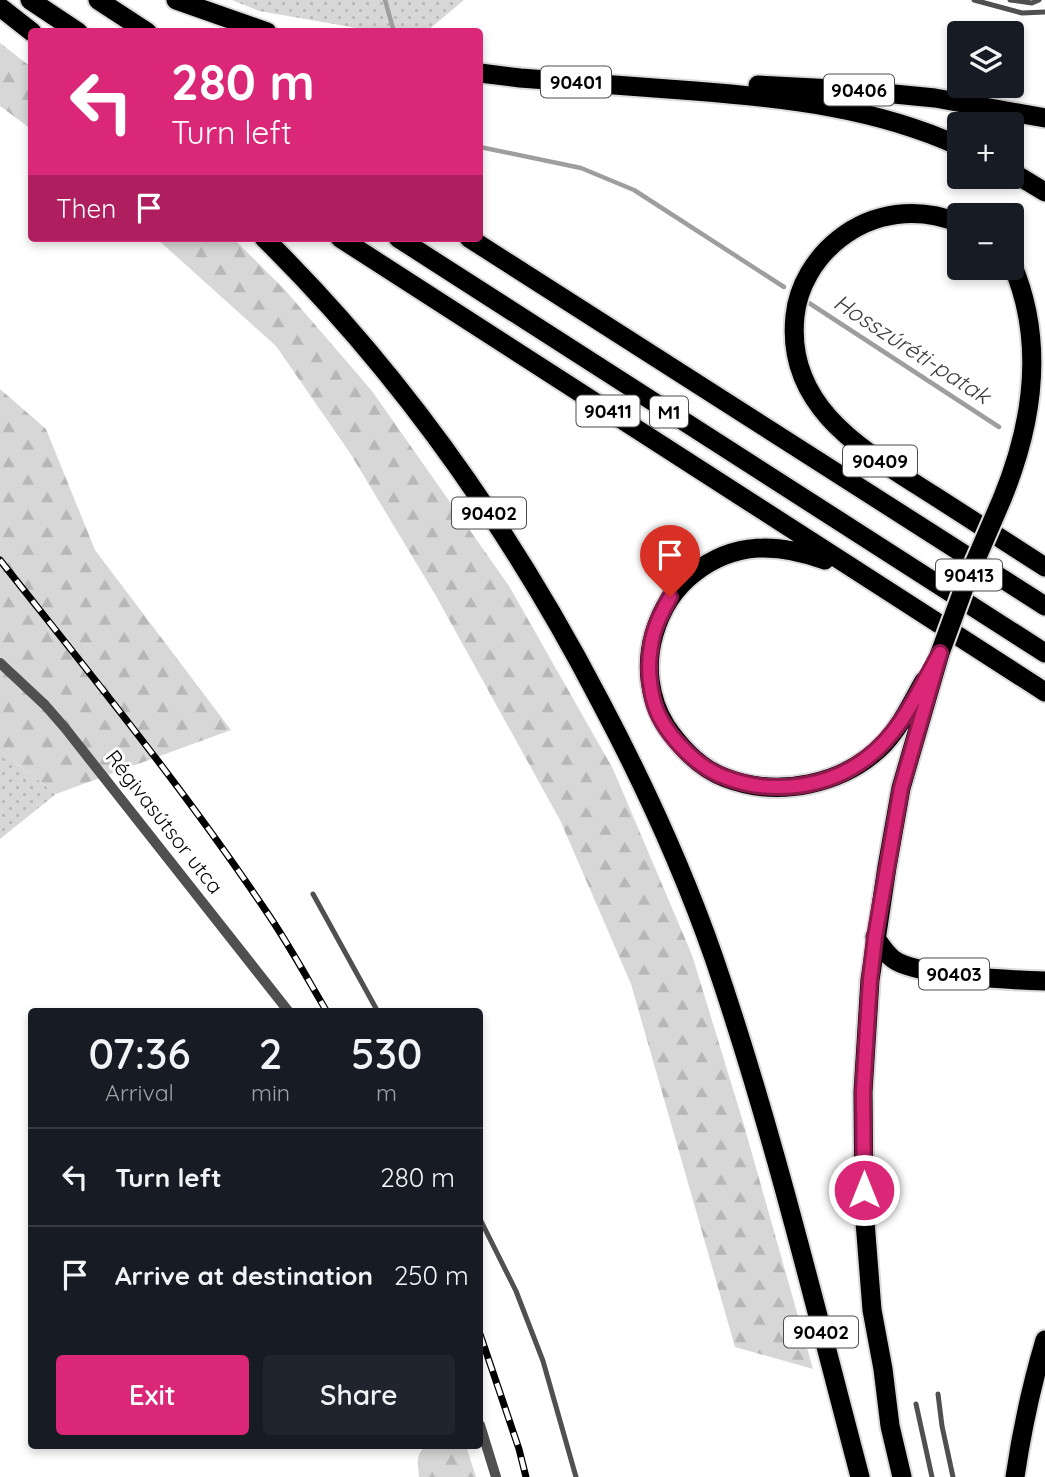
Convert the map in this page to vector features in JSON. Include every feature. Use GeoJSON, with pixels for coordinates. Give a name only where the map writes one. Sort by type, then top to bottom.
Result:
{"type":"FeatureCollection","features":[{"type":"Feature","properties":{"kind":"highway"},"geometry":{"type":"LineString","coordinates":[[30,0],[72,28]]}},
{"type":"Feature","properties":{"kind":"highway"},"geometry":{"type":"LineString","coordinates":[[98,0],[141,28]]}},
{"type":"Feature","properties":{"kind":"highway"},"geometry":{"type":"LineString","coordinates":[[176,0],[256,28]]}},
{"type":"Feature","properties":{"kind":"highway"},"geometry":{"type":"LineString","coordinates":[[0,7],[28,29]]}},
{"type":"Feature","properties":{"kind":"highway","name":"90401"},"geometry":{"type":"LineString","coordinates":[[483,73],[767,97],[872,115],[947,141]]}},
{"type":"Feature","properties":{"kind":"highway","name":"90406"},"geometry":{"type":"LineString","coordinates":[[672,89],[726,83],[853,90],[936,98],[1045,118]]}},
{"type":"Feature","properties":{"kind":"highway"},"geometry":{"type":"LineString","coordinates":[[1024,179],[1045,192]]}},
{"type":"Feature","properties":{"kind":"highway","name":"90409"},"geometry":{"type":"LineString","coordinates":[[947,218],[911,213],[894,214],[862,224],[826,251],[809,273],[798,299],[794,328],[799,368],[816,402],[827,416],[869,454],[1045,567]]}},
{"type":"Feature","properties":{"kind":"highway","name":"90402"},"geometry":{"type":"LineString","coordinates":[[268,242],[368,351],[445,448],[513,547],[578,658],[630,757],[713,955],[746,1056],[860,1477]]}},
{"type":"Feature","properties":{"kind":"highway","name":"90411"},"geometry":{"type":"LineString","coordinates":[[346,242],[1045,692]]}},
{"type":"Feature","properties":{"kind":"highway","name":"M1"},"geometry":{"type":"LineString","coordinates":[[404,242],[1045,653]]}},
{"type":"Feature","properties":{"kind":"highway","name":"M1"},"geometry":{"type":"LineString","coordinates":[[475,242],[1045,606]]}},
{"type":"Feature","properties":{"kind":"highway"},"geometry":{"type":"LineString","coordinates":[[1002,499],[1032,426],[1039,402],[1044,361],[1044,340],[1036,308],[1022,280]]}},
{"type":"Feature","properties":{"kind":"highway","name":"90413"},"geometry":{"type":"LineString","coordinates":[[875,937],[901,788],[940,653],[965,585],[1002,499],[1045,425]]}},
{"type":"Feature","properties":{"kind":"highway"},"geometry":{"type":"LineString","coordinates":[[855,571],[791,549],[771,548],[724,554],[685,579],[670,597],[658,620],[651,645],[649,673],[653,701],[676,741],[691,757],[724,778],[765,787],[805,785],[835,776],[867,758],[898,727],[940,653]]}},
{"type":"Feature","properties":{"kind":"highway"},"geometry":{"type":"LineString","coordinates":[[875,937],[863,1092],[865,1235],[872,1310],[890,1426],[902,1477]]}},
{"type":"Feature","properties":{"kind":"highway","name":"90403"},"geometry":{"type":"LineString","coordinates":[[875,937],[893,960],[912,968],[981,977],[1045,981]]}},
{"type":"Feature","properties":{"kind":"highway"},"geometry":{"type":"LineString","coordinates":[[1015,1477],[1022,1429],[1045,1340]]}},
{"type":"Feature","properties":{"kind":"street","name":"Régivasútsor utca"},"geometry":{"type":"LineString","coordinates":[[0,663],[45,705],[65,728],[286,1008]]}},
{"type":"Feature","properties":{"kind":"street"},"geometry":{"type":"LineString","coordinates":[[483,1435],[496,1477]]}},
{"type":"Feature","properties":{"kind":"lane"},"geometry":{"type":"LineString","coordinates":[[974,0],[1022,13],[1045,12]]}},
{"type":"Feature","properties":{"kind":"lane"},"geometry":{"type":"LineString","coordinates":[[1010,0],[1040,0]]}},
{"type":"Feature","properties":{"kind":"lane"},"geometry":{"type":"LineString","coordinates":[[313,894],[376,1008]]}},
{"type":"Feature","properties":{"kind":"lane"},"geometry":{"type":"LineString","coordinates":[[483,1225],[516,1291],[543,1361],[576,1477]]}},
{"type":"Feature","properties":{"kind":"lane"},"geometry":{"type":"LineString","coordinates":[[938,1394],[953,1477]]}},
{"type":"Feature","properties":{"kind":"lane"},"geometry":{"type":"LineString","coordinates":[[916,1404],[932,1477]]}},
{"type":"Feature","properties":{"kind":"green space"},"geometry":{"type":"Polygon","coordinates":[[[232,0],[464,0],[431,28],[357,28],[259,11],[232,0]]]}},
{"type":"Feature","properties":{"kind":"green space"},"geometry":{"type":"Polygon","coordinates":[[[0,43],[28,65],[28,127],[0,106],[0,43]]]}},
{"type":"Feature","properties":{"kind":"green space"},"geometry":{"type":"Polygon","coordinates":[[[160,242],[237,242],[285,290],[372,391],[509,586],[613,769],[692,955],[743,1122],[813,1369],[735,1347],[631,984],[560,820],[436,596],[350,453],[276,346],[160,242]]]}},
{"type":"Feature","properties":{"kind":"green space"},"geometry":{"type":"Polygon","coordinates":[[[0,389],[46,429],[95,550],[231,730],[56,794],[0,750],[0,389]]]}},
{"type":"Feature","properties":{"kind":"green space"},"geometry":{"type":"Polygon","coordinates":[[[0,750],[56,794],[0,839],[0,750]]]}},
{"type":"Feature","properties":{"kind":"green space"},"geometry":{"type":"Polygon","coordinates":[[[422,1449],[467,1449],[476,1477],[419,1477],[419,1456],[422,1449]]]}},
{"type":"Feature","properties":{"kind":"waterway","name":"Hosszúréti-patak"},"geometry":{"type":"LineString","coordinates":[[385,0],[393,28]]}},
{"type":"Feature","properties":{"kind":"waterway","name":"Hosszúréti-patak"},"geometry":{"type":"LineString","coordinates":[[483,148],[581,168],[634,190],[784,287]]}},
{"type":"Feature","properties":{"kind":"waterway","name":"Hosszúréti-patak"},"geometry":{"type":"LineString","coordinates":[[806,301],[999,427]]}},
{"type":"Feature","properties":{"kind":"railway"},"geometry":{"type":"LineString","coordinates":[[0,560],[203,821],[274,923],[325,1008]]}},
{"type":"Feature","properties":{"kind":"railway"},"geometry":{"type":"LineString","coordinates":[[483,1343],[526,1477]]}},
{"type":"Feature","properties":{"kind":"route"},"geometry":{"type":"LineString","coordinates":[[670,597],[658,620],[651,645],[649,673],[653,701],[676,741],[691,757],[724,778],[742,783],[765,787],[805,785],[835,776],[867,758],[898,727],[940,653],[901,788],[875,937],[863,1092],[864,1190]]}}]}
